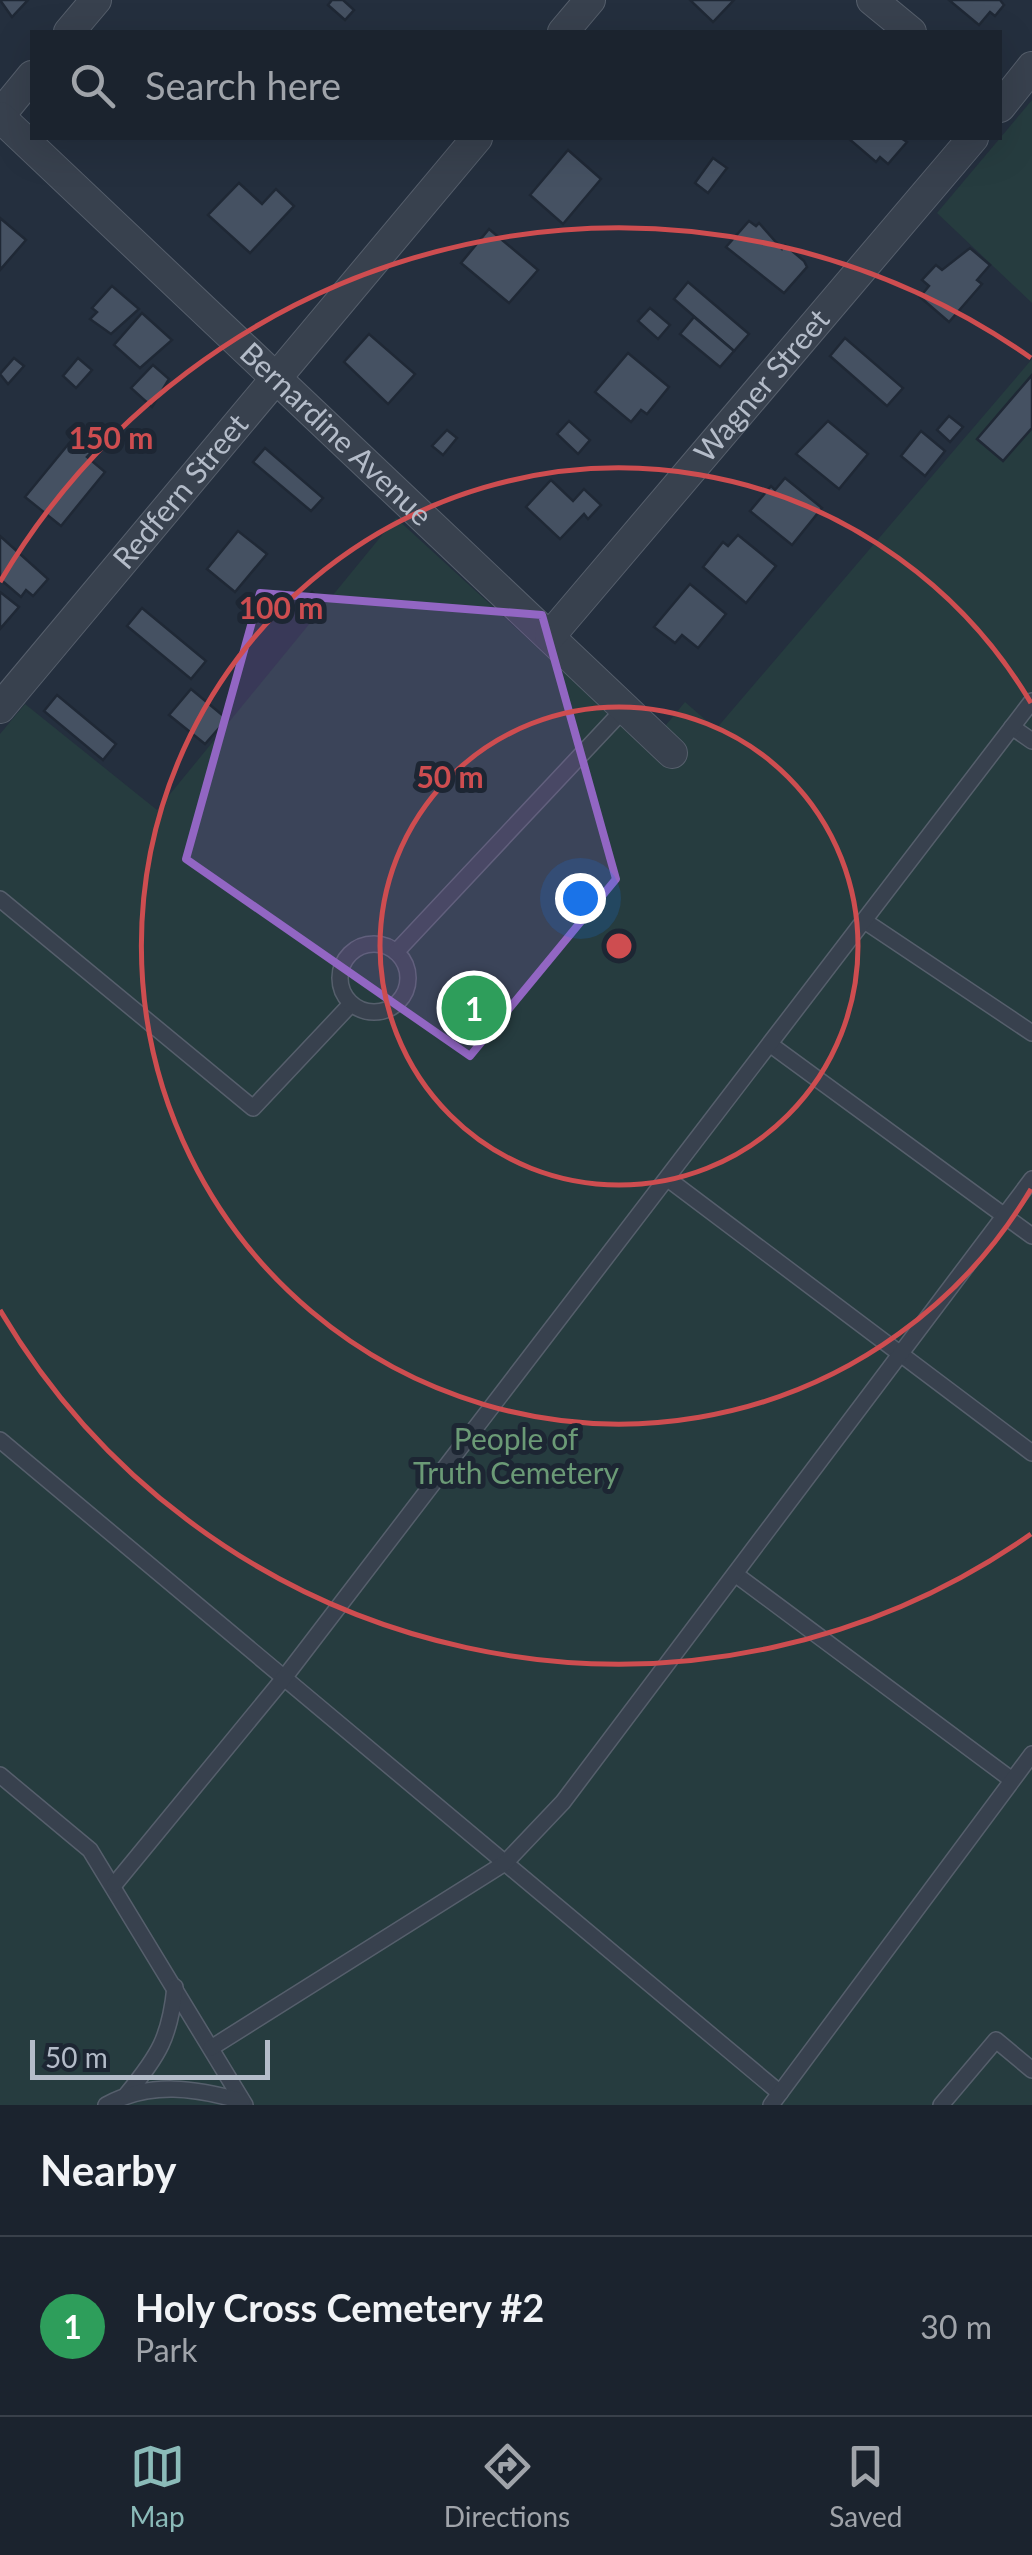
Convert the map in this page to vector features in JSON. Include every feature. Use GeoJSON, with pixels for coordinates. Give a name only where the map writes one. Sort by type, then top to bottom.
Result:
{"type":"FeatureCollection","features":[{"type":"Feature","properties":{"kind":"street"},"geometry":{"type":"LineString","coordinates":[[70,30],[96,0]]}},
{"type":"Feature","properties":{"kind":"street"},"geometry":{"type":"LineString","coordinates":[[565,30],[590,0]]}},
{"type":"Feature","properties":{"kind":"street"},"geometry":{"type":"LineString","coordinates":[[872,0],[909,30]]}},
{"type":"Feature","properties":{"kind":"street"},"geometry":{"type":"LineString","coordinates":[[1002,105],[1032,68]]}},
{"type":"Feature","properties":{"kind":"street"},"geometry":{"type":"LineString","coordinates":[[0,116],[30,78]]}},
{"type":"Feature","properties":{"kind":"street","name":"Bernardine Avenue"},"geometry":{"type":"LineString","coordinates":[[0,116],[672,753]]}},
{"type":"Feature","properties":{"kind":"street","name":"Redfern Street"},"geometry":{"type":"LineString","coordinates":[[0,708],[475,140]]}},
{"type":"Feature","properties":{"kind":"street","name":"Wagner Street"},"geometry":{"type":"LineString","coordinates":[[550,636],[971,140]]}},
{"type":"Feature","properties":{"kind":"lane"},"geometry":{"type":"LineString","coordinates":[[114,1885],[284,1678],[1032,701]]}},
{"type":"Feature","properties":{"kind":"lane"},"geometry":{"type":"LineString","coordinates":[[396,952],[625,708]]}},
{"type":"Feature","properties":{"kind":"lane"},"geometry":{"type":"LineString","coordinates":[[1012,727],[1032,742]]}},
{"type":"Feature","properties":{"kind":"lane"},"geometry":{"type":"LineString","coordinates":[[0,899],[253,1108],[351,1004]]}},
{"type":"Feature","properties":{"kind":"lane"},"geometry":{"type":"LineString","coordinates":[[866,922],[1032,1033]]}},
{"type":"Feature","properties":{"kind":"lane"},"geometry":{"type":"LineString","coordinates":[[378,944],[396,952],[409,981],[401,1001],[371,1013],[351,1004],[340,978],[352,952],[378,944]]}},
{"type":"Feature","properties":{"kind":"lane"},"geometry":{"type":"LineString","coordinates":[[771,1044],[1032,1236]]}},
{"type":"Feature","properties":{"kind":"lane"},"geometry":{"type":"LineString","coordinates":[[668,1179],[1032,1454]]}},
{"type":"Feature","properties":{"kind":"lane"},"geometry":{"type":"LineString","coordinates":[[211,2048],[505,1863],[563,1802],[1032,1179]]}},
{"type":"Feature","properties":{"kind":"lane"},"geometry":{"type":"LineString","coordinates":[[0,1440],[505,1863],[775,2099],[1032,1754]]}},
{"type":"Feature","properties":{"kind":"lane"},"geometry":{"type":"LineString","coordinates":[[735,1574],[1012,1780]]}},
{"type":"Feature","properties":{"kind":"lane"},"geometry":{"type":"LineString","coordinates":[[0,1775],[90,1850],[244,2103]]}},
{"type":"Feature","properties":{"kind":"lane"},"geometry":{"type":"LineString","coordinates":[[127,2094],[159,2056],[171,2024],[175,1987]]}},
{"type":"Feature","properties":{"kind":"lane"},"geometry":{"type":"LineString","coordinates":[[942,2105],[996,2040],[1032,2070]]}},
{"type":"Feature","properties":{"kind":"lane"},"geometry":{"type":"LineString","coordinates":[[106,2105],[127,2094],[171,2087],[244,2103]]}},
{"type":"Feature","properties":{"kind":"highlighted area"},"geometry":{"type":"Polygon","coordinates":[[[260,593],[542,615],[616,879],[470,1056],[186,859],[260,593]]]}},
{"type":"Feature","properties":{"kind":"green space"},"geometry":{"type":"Polygon","coordinates":[[[1032,100],[1032,303],[937,213],[1032,100]]]}},
{"type":"Feature","properties":{"kind":"green space","name":"People of Truth Cemetery"},"geometry":{"type":"Polygon","coordinates":[[[1032,359],[1032,2105],[0,2105],[0,734],[25,704],[157,810],[396,518],[647,748],[685,702],[716,729],[1032,359]]]}},
{"type":"Feature","properties":{"kind":"building"},"geometry":{"type":"Polygon","coordinates":[[[0,0],[28,0],[12,17],[0,0]]]}},
{"type":"Feature","properties":{"kind":"building"},"geometry":{"type":"Polygon","coordinates":[[[332,0],[343,0],[354,10],[345,20],[328,5],[332,0]]]}},
{"type":"Feature","properties":{"kind":"building"},"geometry":{"type":"Polygon","coordinates":[[[690,0],[734,0],[713,22],[690,0]]]}},
{"type":"Feature","properties":{"kind":"building"},"geometry":{"type":"Polygon","coordinates":[[[949,0],[1000,0],[1004,5],[995,16],[990,12],[979,25],[949,0]]]}},
{"type":"Feature","properties":{"kind":"building"},"geometry":{"type":"Polygon","coordinates":[[[850,140],[907,142],[888,164],[880,157],[876,162],[850,140]]]}},
{"type":"Feature","properties":{"kind":"building"},"geometry":{"type":"Polygon","coordinates":[[[568,150],[601,179],[563,224],[530,195],[568,150]]]}},
{"type":"Feature","properties":{"kind":"building"},"geometry":{"type":"Polygon","coordinates":[[[713,158],[727,168],[708,193],[695,183],[713,158]]]}},
{"type":"Feature","properties":{"kind":"building"},"geometry":{"type":"Polygon","coordinates":[[[239,183],[262,204],[276,189],[294,206],[250,253],[208,215],[239,183]]]}},
{"type":"Feature","properties":{"kind":"building"},"geometry":{"type":"Polygon","coordinates":[[[0,218],[26,240],[0,270],[0,218]]]}},
{"type":"Feature","properties":{"kind":"building"},"geometry":{"type":"Polygon","coordinates":[[[749,221],[756,226],[759,223],[782,249],[785,245],[807,267],[784,293],[726,247],[749,221]]]}},
{"type":"Feature","properties":{"kind":"building"},"geometry":{"type":"Polygon","coordinates":[[[489,229],[538,270],[509,303],[461,263],[489,229]]]}},
{"type":"Feature","properties":{"kind":"building"},"geometry":{"type":"Polygon","coordinates":[[[970,248],[990,265],[977,280],[982,284],[949,322],[920,297],[929,286],[922,280],[936,265],[942,270],[970,248]]]}},
{"type":"Feature","properties":{"kind":"building"},"geometry":{"type":"Polygon","coordinates":[[[688,282],[749,334],[734,351],[674,299],[688,282]]]}},
{"type":"Feature","properties":{"kind":"building"},"geometry":{"type":"Polygon","coordinates":[[[112,286],[139,309],[111,334],[90,319],[97,312],[92,308],[112,286]]]}},
{"type":"Feature","properties":{"kind":"building"},"geometry":{"type":"Polygon","coordinates":[[[650,308],[670,325],[658,339],[638,321],[650,308]]]}},
{"type":"Feature","properties":{"kind":"building"},"geometry":{"type":"Polygon","coordinates":[[[142,313],[172,340],[140,368],[114,345],[142,313]]]}},
{"type":"Feature","properties":{"kind":"building"},"geometry":{"type":"Polygon","coordinates":[[[694,317],[734,351],[720,367],[680,334],[694,317]]]}},
{"type":"Feature","properties":{"kind":"building"},"geometry":{"type":"Polygon","coordinates":[[[369,334],[415,374],[388,404],[344,362],[369,334]]]}},
{"type":"Feature","properties":{"kind":"building"},"geometry":{"type":"Polygon","coordinates":[[[845,338],[903,388],[887,406],[830,356],[845,338]]]}},
{"type":"Feature","properties":{"kind":"building"},"geometry":{"type":"Polygon","coordinates":[[[628,353],[669,387],[647,414],[641,410],[631,422],[595,392],[628,353]]]}},
{"type":"Feature","properties":{"kind":"building"},"geometry":{"type":"Polygon","coordinates":[[[14,358],[24,366],[8,384],[0,374],[14,358]]]}},
{"type":"Feature","properties":{"kind":"building"},"geometry":{"type":"Polygon","coordinates":[[[78,358],[92,370],[76,388],[63,376],[78,358]]]}},
{"type":"Feature","properties":{"kind":"building"},"geometry":{"type":"Polygon","coordinates":[[[153,365],[169,379],[152,407],[131,388],[153,365]]]}},
{"type":"Feature","properties":{"kind":"building"},"geometry":{"type":"Polygon","coordinates":[[[1032,375],[1032,428],[1003,461],[977,439],[1032,375]]]}},
{"type":"Feature","properties":{"kind":"building"},"geometry":{"type":"Polygon","coordinates":[[[949,416],[963,427],[950,442],[937,430],[949,416]]]}},
{"type":"Feature","properties":{"kind":"building"},"geometry":{"type":"Polygon","coordinates":[[[569,421],[590,440],[578,454],[557,434],[569,421]]]}},
{"type":"Feature","properties":{"kind":"building"},"geometry":{"type":"Polygon","coordinates":[[[828,421],[868,454],[839,489],[796,454],[828,421]]]}},
{"type":"Feature","properties":{"kind":"building"},"geometry":{"type":"Polygon","coordinates":[[[80,430],[98,445],[87,457],[105,472],[61,526],[25,497],[80,430]]]}},
{"type":"Feature","properties":{"kind":"building"},"geometry":{"type":"Polygon","coordinates":[[[447,430],[457,438],[443,455],[432,446],[447,430]]]}},
{"type":"Feature","properties":{"kind":"building"},"geometry":{"type":"Polygon","coordinates":[[[921,431],[945,451],[925,476],[901,456],[921,431]]]}},
{"type":"Feature","properties":{"kind":"building"},"geometry":{"type":"Polygon","coordinates":[[[265,448],[323,498],[311,511],[253,462],[265,448]]]}},
{"type":"Feature","properties":{"kind":"building"},"geometry":{"type":"Polygon","coordinates":[[[785,478],[822,508],[792,545],[750,511],[771,486],[775,490],[785,478]]]}},
{"type":"Feature","properties":{"kind":"building"},"geometry":{"type":"Polygon","coordinates":[[[551,480],[573,501],[584,489],[601,505],[588,519],[584,514],[560,539],[526,507],[551,480]]]}},
{"type":"Feature","properties":{"kind":"building"},"geometry":{"type":"Polygon","coordinates":[[[238,531],[267,554],[235,592],[207,569],[238,531]]]}},
{"type":"Feature","properties":{"kind":"building"},"geometry":{"type":"Polygon","coordinates":[[[738,535],[776,566],[746,603],[703,567],[723,542],[728,546],[738,535]]]}},
{"type":"Feature","properties":{"kind":"building"},"geometry":{"type":"Polygon","coordinates":[[[0,536],[48,579],[33,596],[26,590],[21,597],[0,579],[0,536]]]}},
{"type":"Feature","properties":{"kind":"building"},"geometry":{"type":"Polygon","coordinates":[[[690,584],[726,614],[698,648],[682,635],[675,643],[654,627],[690,584]]]}},
{"type":"Feature","properties":{"kind":"building"},"geometry":{"type":"Polygon","coordinates":[[[0,592],[19,607],[0,629],[0,592]]]}},
{"type":"Feature","properties":{"kind":"building"},"geometry":{"type":"Polygon","coordinates":[[[312,592],[322,601],[309,617],[298,607],[312,592]]]}},
{"type":"Feature","properties":{"kind":"building"},"geometry":{"type":"Polygon","coordinates":[[[142,608],[206,661],[191,679],[127,626],[142,608]]]}},
{"type":"Feature","properties":{"kind":"building"},"geometry":{"type":"Polygon","coordinates":[[[191,689],[227,719],[205,744],[169,715],[191,689]]]}},
{"type":"Feature","properties":{"kind":"building"},"geometry":{"type":"Polygon","coordinates":[[[57,695],[116,744],[103,760],[44,711],[57,695]]]}},
{"type":"Feature","properties":{"kind":"place","name":"Holy Cross Cemetery #2"},"geometry":{"type":"Point","coordinates":[474,1008]}}]}
